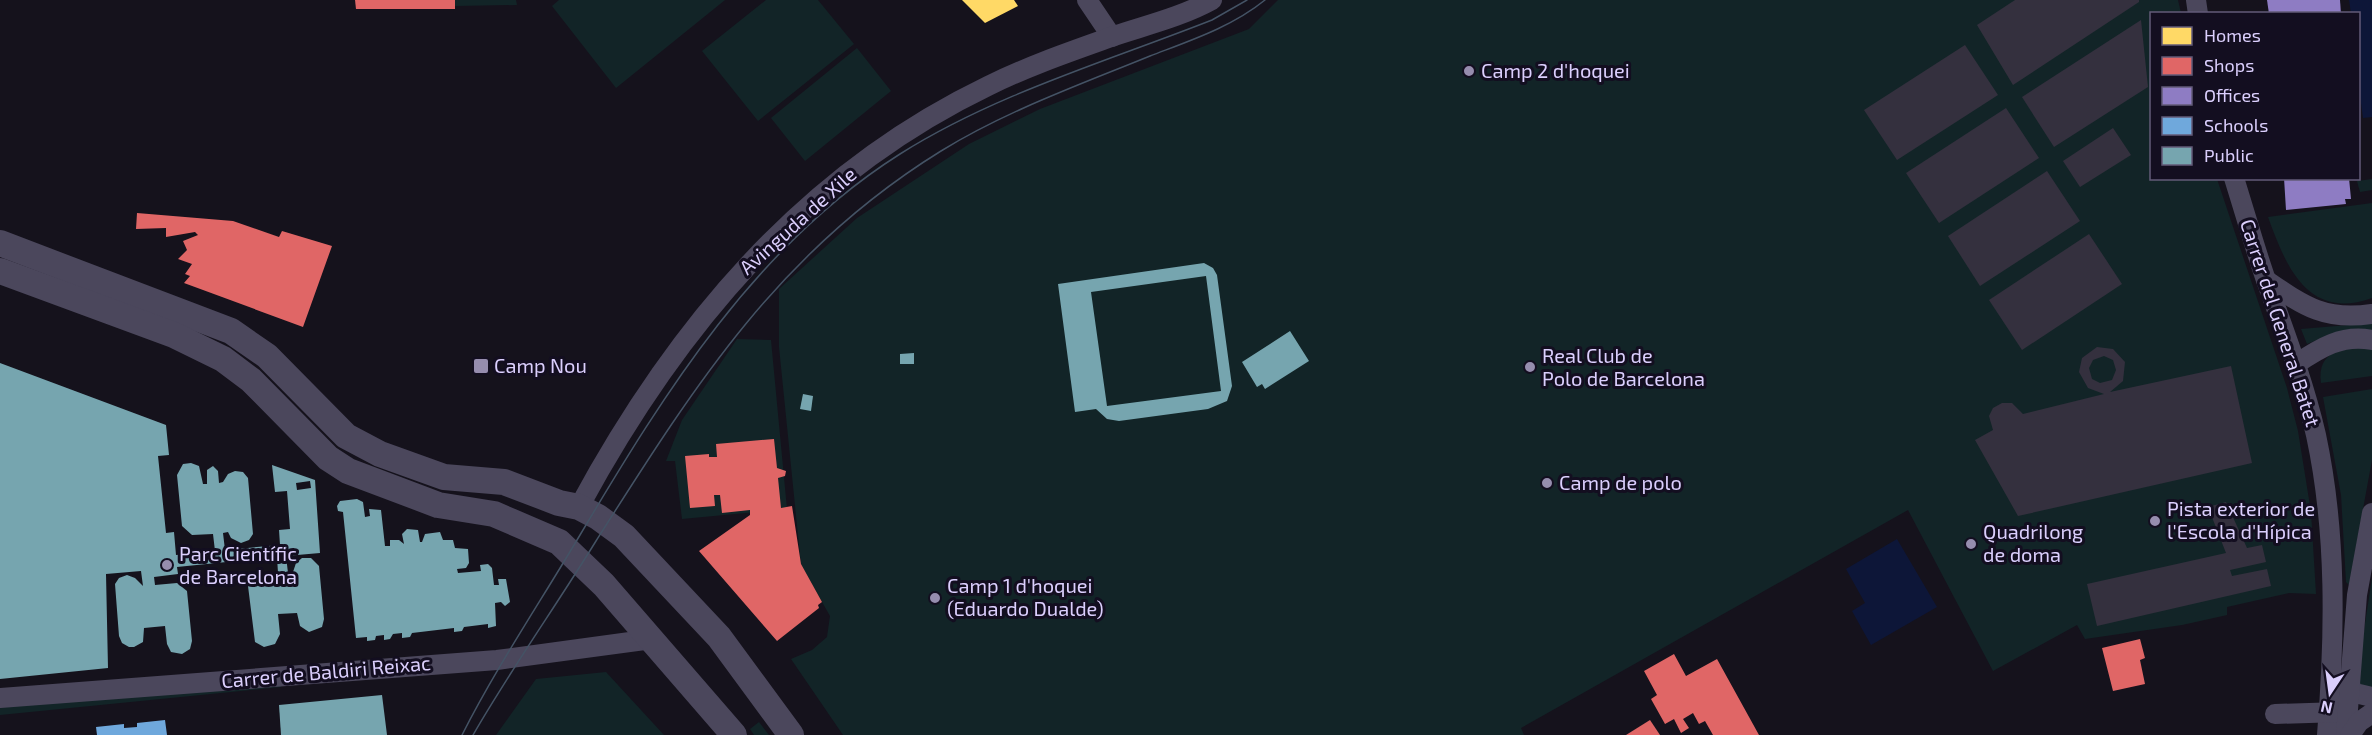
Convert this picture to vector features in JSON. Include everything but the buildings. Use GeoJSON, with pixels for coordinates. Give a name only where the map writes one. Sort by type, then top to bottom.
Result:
{"type":"FeatureCollection","features":[{"type":"Feature","properties":{"kind":"street"},"geometry":{"type":"LineString","coordinates":[[1088,0],[1112,37]]}},
{"type":"Feature","properties":{"kind":"street","name":"Avinguda de Xile"},"geometry":{"type":"LineString","coordinates":[[559,542],[621,431],[707,309],[748,263],[832,185],[924,120],[980,90],[1212,0]]}},
{"type":"Feature","properties":{"kind":"street","name":"Carrer del General Batet"},"geometry":{"type":"LineString","coordinates":[[2235,180],[2266,280],[2296,364],[2316,435],[2328,511],[2334,648],[2327,735]]}},
{"type":"Feature","properties":{"kind":"street"},"geometry":{"type":"LineString","coordinates":[[0,243],[231,331],[267,356],[346,436],[380,454],[444,477],[504,482],[559,503],[579,507],[624,536],[719,637],[790,735]]}},
{"type":"Feature","properties":{"kind":"street"},"geometry":{"type":"LineString","coordinates":[[0,271],[174,335],[224,359],[251,380],[328,458],[348,471],[438,505],[494,514],[559,542],[583,561],[734,735]]}},
{"type":"Feature","properties":{"kind":"street"},"geometry":{"type":"LineString","coordinates":[[2266,280],[2313,311],[2332,316],[2372,314]]}},
{"type":"Feature","properties":{"kind":"street"},"geometry":{"type":"LineString","coordinates":[[2296,364],[2333,342],[2361,337],[2372,339]]}},
{"type":"Feature","properties":{"kind":"street"},"geometry":{"type":"LineString","coordinates":[[2348,735],[2357,595],[2372,513]]}},
{"type":"Feature","properties":{"kind":"street","name":"Carrer de Baldiri Reixac"},"geometry":{"type":"LineString","coordinates":[[0,699],[497,660],[652,639]]}},
{"type":"Feature","properties":{"kind":"street"},"geometry":{"type":"LineString","coordinates":[[2351,688],[2355,693],[2372,697]]}},
{"type":"Feature","properties":{"kind":"street"},"geometry":{"type":"LineString","coordinates":[[2275,714],[2348,712]]}},
{"type":"Feature","properties":{"kind":"street"},"geometry":{"type":"LineString","coordinates":[[2348,735],[2359,722],[2372,713]]}},
{"type":"Feature","properties":{"kind":"shaded area"},"geometry":{"type":"Polygon","coordinates":[[[455,0],[516,0],[517,5],[455,6],[455,0]]]}},
{"type":"Feature","properties":{"kind":"shaded area"},"geometry":{"type":"Polygon","coordinates":[[[559,0],[725,0],[616,88],[552,6],[559,0]]]}},
{"type":"Feature","properties":{"kind":"shaded area"},"geometry":{"type":"Polygon","coordinates":[[[766,0],[818,0],[854,44],[758,121],[702,51],[766,0]]]}},
{"type":"Feature","properties":{"kind":"shaded area","name":"Real Club de Polo de Barcelona"},"geometry":{"type":"Polygon","coordinates":[[[1278,0],[2178,0],[2181,12],[2150,12],[2150,180],[2217,180],[2287,388],[2298,431],[2311,512],[2316,594],[2289,593],[2227,607],[2227,615],[2182,625],[2085,639],[2077,625],[1993,671],[1908,510],[1521,728],[1524,735],[843,735],[791,659],[812,650],[827,637],[830,616],[801,565],[779,347],[779,289],[857,218],[969,144],[1040,109],[1249,29],[1278,0]]]}},
{"type":"Feature","properties":{"kind":"shaded area"},"geometry":{"type":"Polygon","coordinates":[[[857,48],[891,91],[805,161],[771,118],[857,48]]]}},
{"type":"Feature","properties":{"kind":"shaded area"},"geometry":{"type":"Polygon","coordinates":[[[2372,179],[2372,190],[2360,192],[2357,181],[2372,179]]]}},
{"type":"Feature","properties":{"kind":"shaded area"},"geometry":{"type":"Polygon","coordinates":[[[2372,203],[2372,298],[2350,303],[2331,302],[2316,296],[2292,271],[2268,217],[2372,203]]]}},
{"type":"Feature","properties":{"kind":"shaded area"},"geometry":{"type":"Polygon","coordinates":[[[2372,323],[2372,331],[2330,335],[2307,344],[2301,329],[2372,323]]]}},
{"type":"Feature","properties":{"kind":"shaded area"},"geometry":{"type":"Polygon","coordinates":[[[737,339],[771,340],[787,509],[682,519],[675,461],[666,461],[682,420],[737,339]]]}},
{"type":"Feature","properties":{"kind":"shaded area"},"geometry":{"type":"Polygon","coordinates":[[[2366,347],[2372,350],[2372,376],[2321,383],[2323,364],[2333,353],[2366,347]]]}},
{"type":"Feature","properties":{"kind":"shaded area"},"geometry":{"type":"Polygon","coordinates":[[[2372,389],[2372,460],[2349,585],[2346,582],[2341,495],[2323,397],[2372,389]]]}},
{"type":"Feature","properties":{"kind":"shaded area"},"geometry":{"type":"Polygon","coordinates":[[[2372,578],[2372,692],[2360,685],[2357,676],[2372,578]]]}},
{"type":"Feature","properties":{"kind":"shaded area"},"geometry":{"type":"Polygon","coordinates":[[[606,672],[664,735],[496,735],[536,679],[606,672]]]}},
{"type":"Feature","properties":{"kind":"shaded area"},"geometry":{"type":"Polygon","coordinates":[[[283,674],[281,687],[0,715],[0,705],[283,674]]]}},
{"type":"Feature","properties":{"kind":"shaded area"},"geometry":{"type":"Polygon","coordinates":[[[759,722],[769,735],[754,735],[750,729],[759,722]]]}},
{"type":"Feature","properties":{"kind":"water"},"geometry":{"type":"Polygon","coordinates":[[[2349,0],[2372,0],[2372,117],[2363,118],[2360,96],[2360,12],[2351,12],[2349,0]]]}},
{"type":"Feature","properties":{"kind":"water"},"geometry":{"type":"Polygon","coordinates":[[[1897,539],[1937,607],[1871,645],[1852,611],[1865,603],[1846,569],[1897,539]]]}},
{"type":"Feature","properties":{"kind":"tram line"},"geometry":{"type":"LineString","coordinates":[[462,735],[504,659],[612,481],[681,376],[718,325],[758,277],[801,232],[848,191],[900,154],[936,133],[1013,96],[1212,20],[1247,0]]}},
{"type":"Feature","properties":{"kind":"tram line"},"geometry":{"type":"LineString","coordinates":[[473,735],[669,428],[706,375],[787,277],[833,232],[884,190],[941,151],[991,123],[1043,99],[1210,32],[1239,18],[1265,0]]}},
{"type":"Feature","properties":{"kind":"place","name":"Camp 2 d'hoquei"},"geometry":{"type":"Point","coordinates":[1469,71]}},
{"type":"Feature","properties":{"kind":"place","name":"Camp Nou"},"geometry":{"type":"Point","coordinates":[481,366]}},
{"type":"Feature","properties":{"kind":"place","name":"Real Club de Polo de Barcelona"},"geometry":{"type":"Point","coordinates":[1530,367]}},
{"type":"Feature","properties":{"kind":"place","name":"Camp de polo"},"geometry":{"type":"Point","coordinates":[1547,483]}},
{"type":"Feature","properties":{"kind":"place","name":"Pista exterior de l'Escola d'Hípica"},"geometry":{"type":"Point","coordinates":[2155,521]}},
{"type":"Feature","properties":{"kind":"place","name":"Quadrilong de doma"},"geometry":{"type":"Point","coordinates":[1971,544]}},
{"type":"Feature","properties":{"kind":"place","name":"Parc Científic de Barcelona"},"geometry":{"type":"Point","coordinates":[167,565]}},
{"type":"Feature","properties":{"kind":"place","name":"Camp 1 d'hoquei (Eduardo Dualde)"},"geometry":{"type":"Point","coordinates":[935,598]}}]}
